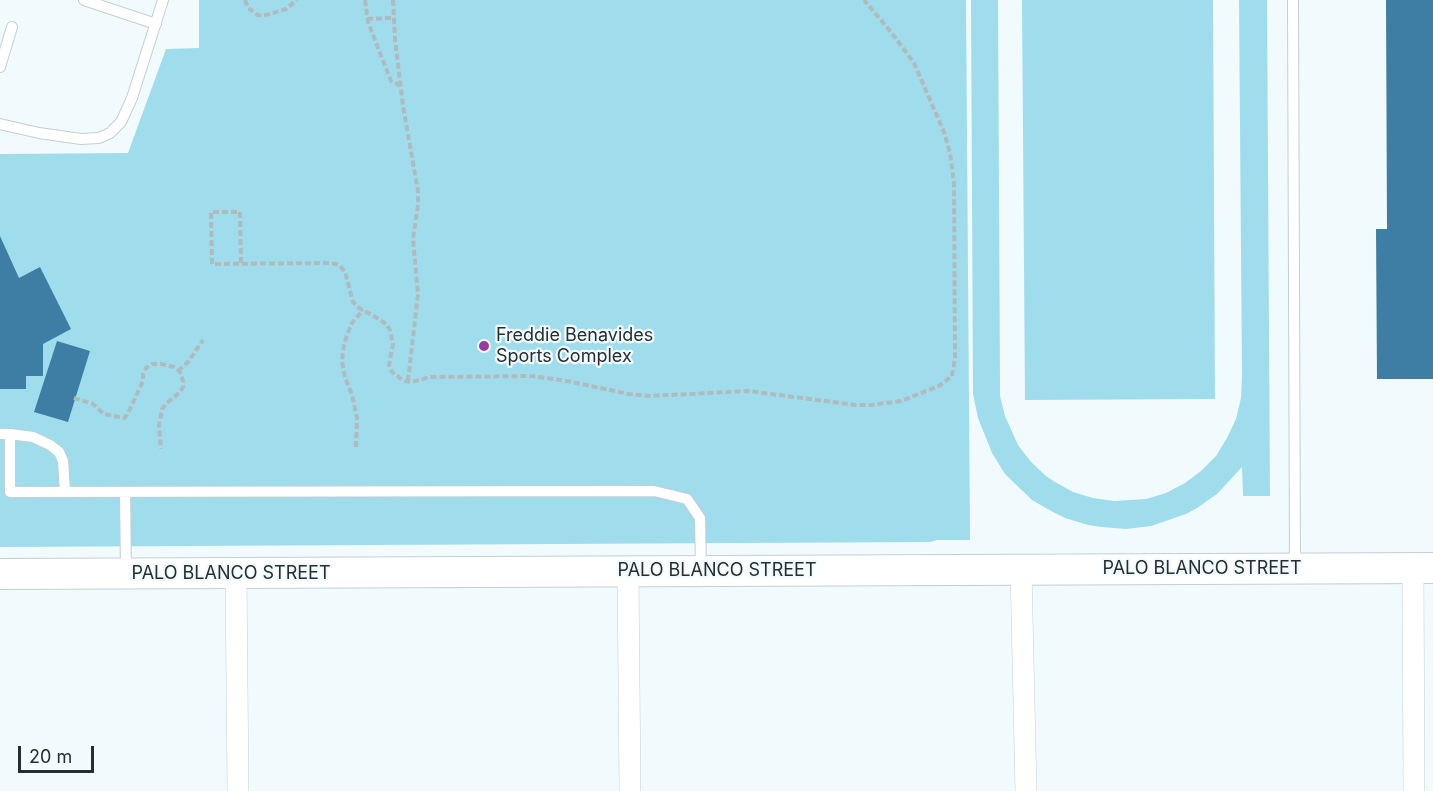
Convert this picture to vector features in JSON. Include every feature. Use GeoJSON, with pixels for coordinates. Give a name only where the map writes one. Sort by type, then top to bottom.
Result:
{"type":"FeatureCollection","features":[{"type":"Feature","properties":{"kind":"street","name":"PALO BLANCO STREET"},"geometry":{"type":"LineString","coordinates":[[0,574],[1423,568]]}},
{"type":"Feature","properties":{"kind":"street"},"geometry":{"type":"LineString","coordinates":[[1414,791],[1423,568]]}},
{"type":"Feature","properties":{"kind":"street"},"geometry":{"type":"LineString","coordinates":[[1021,570],[1026,791]]}},
{"type":"Feature","properties":{"kind":"street"},"geometry":{"type":"LineString","coordinates":[[628,572],[630,791]]}},
{"type":"Feature","properties":{"kind":"street"},"geometry":{"type":"LineString","coordinates":[[236,574],[238,791]]}},
{"type":"Feature","properties":{"kind":"lane"},"geometry":{"type":"LineString","coordinates":[[84,0],[156,24]]}},
{"type":"Feature","properties":{"kind":"lane"},"geometry":{"type":"LineString","coordinates":[[0,124],[39,133],[81,138],[99,138],[110,133],[121,122],[132,98],[163,0]]}},
{"type":"Feature","properties":{"kind":"lane"},"geometry":{"type":"LineString","coordinates":[[1293,0],[1295,568]]}},
{"type":"Feature","properties":{"kind":"lane"},"geometry":{"type":"LineString","coordinates":[[0,67],[12,27]]}},
{"type":"Feature","properties":{"kind":"lane"},"geometry":{"type":"LineString","coordinates":[[65,492],[63,461],[59,452],[33,437],[5,434],[10,492],[65,492],[125,492],[654,491],[687,499],[700,519],[701,572]]}},
{"type":"Feature","properties":{"kind":"lane"},"geometry":{"type":"LineString","coordinates":[[125,492],[126,574]]}},
{"type":"Feature","properties":{"kind":"path"},"geometry":{"type":"LineString","coordinates":[[245,0],[248,8],[263,16],[286,9],[297,0]]}},
{"type":"Feature","properties":{"kind":"path"},"geometry":{"type":"LineString","coordinates":[[365,0],[367,19],[391,81],[401,86]]}},
{"type":"Feature","properties":{"kind":"path"},"geometry":{"type":"LineString","coordinates":[[393,0],[403,106],[418,191],[413,238],[418,294],[408,381]]}},
{"type":"Feature","properties":{"kind":"path"},"geometry":{"type":"LineString","coordinates":[[241,263],[240,212],[211,212],[212,264],[336,264],[345,272],[353,302],[386,324],[390,330],[393,344],[389,365],[392,372],[404,381],[412,382],[430,377],[532,376],[650,396],[748,391],[856,405],[901,401],[939,386],[952,376],[956,358],[954,183],[951,153],[914,63],[864,0]]}},
{"type":"Feature","properties":{"kind":"path"},"geometry":{"type":"LineString","coordinates":[[367,19],[393,18]]}},
{"type":"Feature","properties":{"kind":"path"},"geometry":{"type":"LineString","coordinates":[[356,447],[357,418],[342,361],[347,335],[352,323],[363,310]]}},
{"type":"Feature","properties":{"kind":"path"},"geometry":{"type":"LineString","coordinates":[[178,371],[188,362],[202,340]]}},
{"type":"Feature","properties":{"kind":"path"},"geometry":{"type":"LineString","coordinates":[[74,398],[93,404],[104,414],[124,418],[128,416],[146,368],[152,364],[174,367],[183,381],[183,387],[162,410],[159,426],[161,449]]}},
{"type":"Feature","properties":{"kind":"shaded area","name":"Freddie Benavides Sports Complex"},"geometry":{"type":"Polygon","coordinates":[[[199,0],[966,0],[970,540],[0,547],[0,154],[128,153],[166,49],[199,48],[199,0]]]}},
{"type":"Feature","properties":{"kind":"shaded area"},"geometry":{"type":"Polygon","coordinates":[[[971,0],[998,0],[1000,396],[1005,416],[1018,445],[1046,476],[1073,492],[1114,501],[1146,499],[1166,493],[1185,483],[1216,456],[1236,419],[1241,398],[1242,376],[1239,0],[1267,0],[1270,496],[1243,496],[1242,467],[1217,494],[1186,514],[1151,526],[1126,529],[1088,525],[1065,518],[1032,500],[1005,474],[992,453],[978,418],[973,394],[971,0]]]}},
{"type":"Feature","properties":{"kind":"shaded area"},"geometry":{"type":"Polygon","coordinates":[[[1022,0],[1213,0],[1215,399],[1025,400],[1022,0]]]}},
{"type":"Feature","properties":{"kind":"building"},"geometry":{"type":"Polygon","coordinates":[[[1386,0],[1433,0],[1433,379],[1377,379],[1376,229],[1387,229],[1386,0]]]}},
{"type":"Feature","properties":{"kind":"building"},"geometry":{"type":"Polygon","coordinates":[[[0,236],[19,278],[40,267],[71,329],[43,344],[43,376],[26,376],[26,389],[0,389],[0,236]]]}},
{"type":"Feature","properties":{"kind":"building"},"geometry":{"type":"Polygon","coordinates":[[[57,341],[90,351],[68,422],[34,412],[57,341]]]}},
{"type":"Feature","properties":{"kind":"place","name":"Freddie Benavides Sports Complex"},"geometry":{"type":"Point","coordinates":[484,346]}}]}
